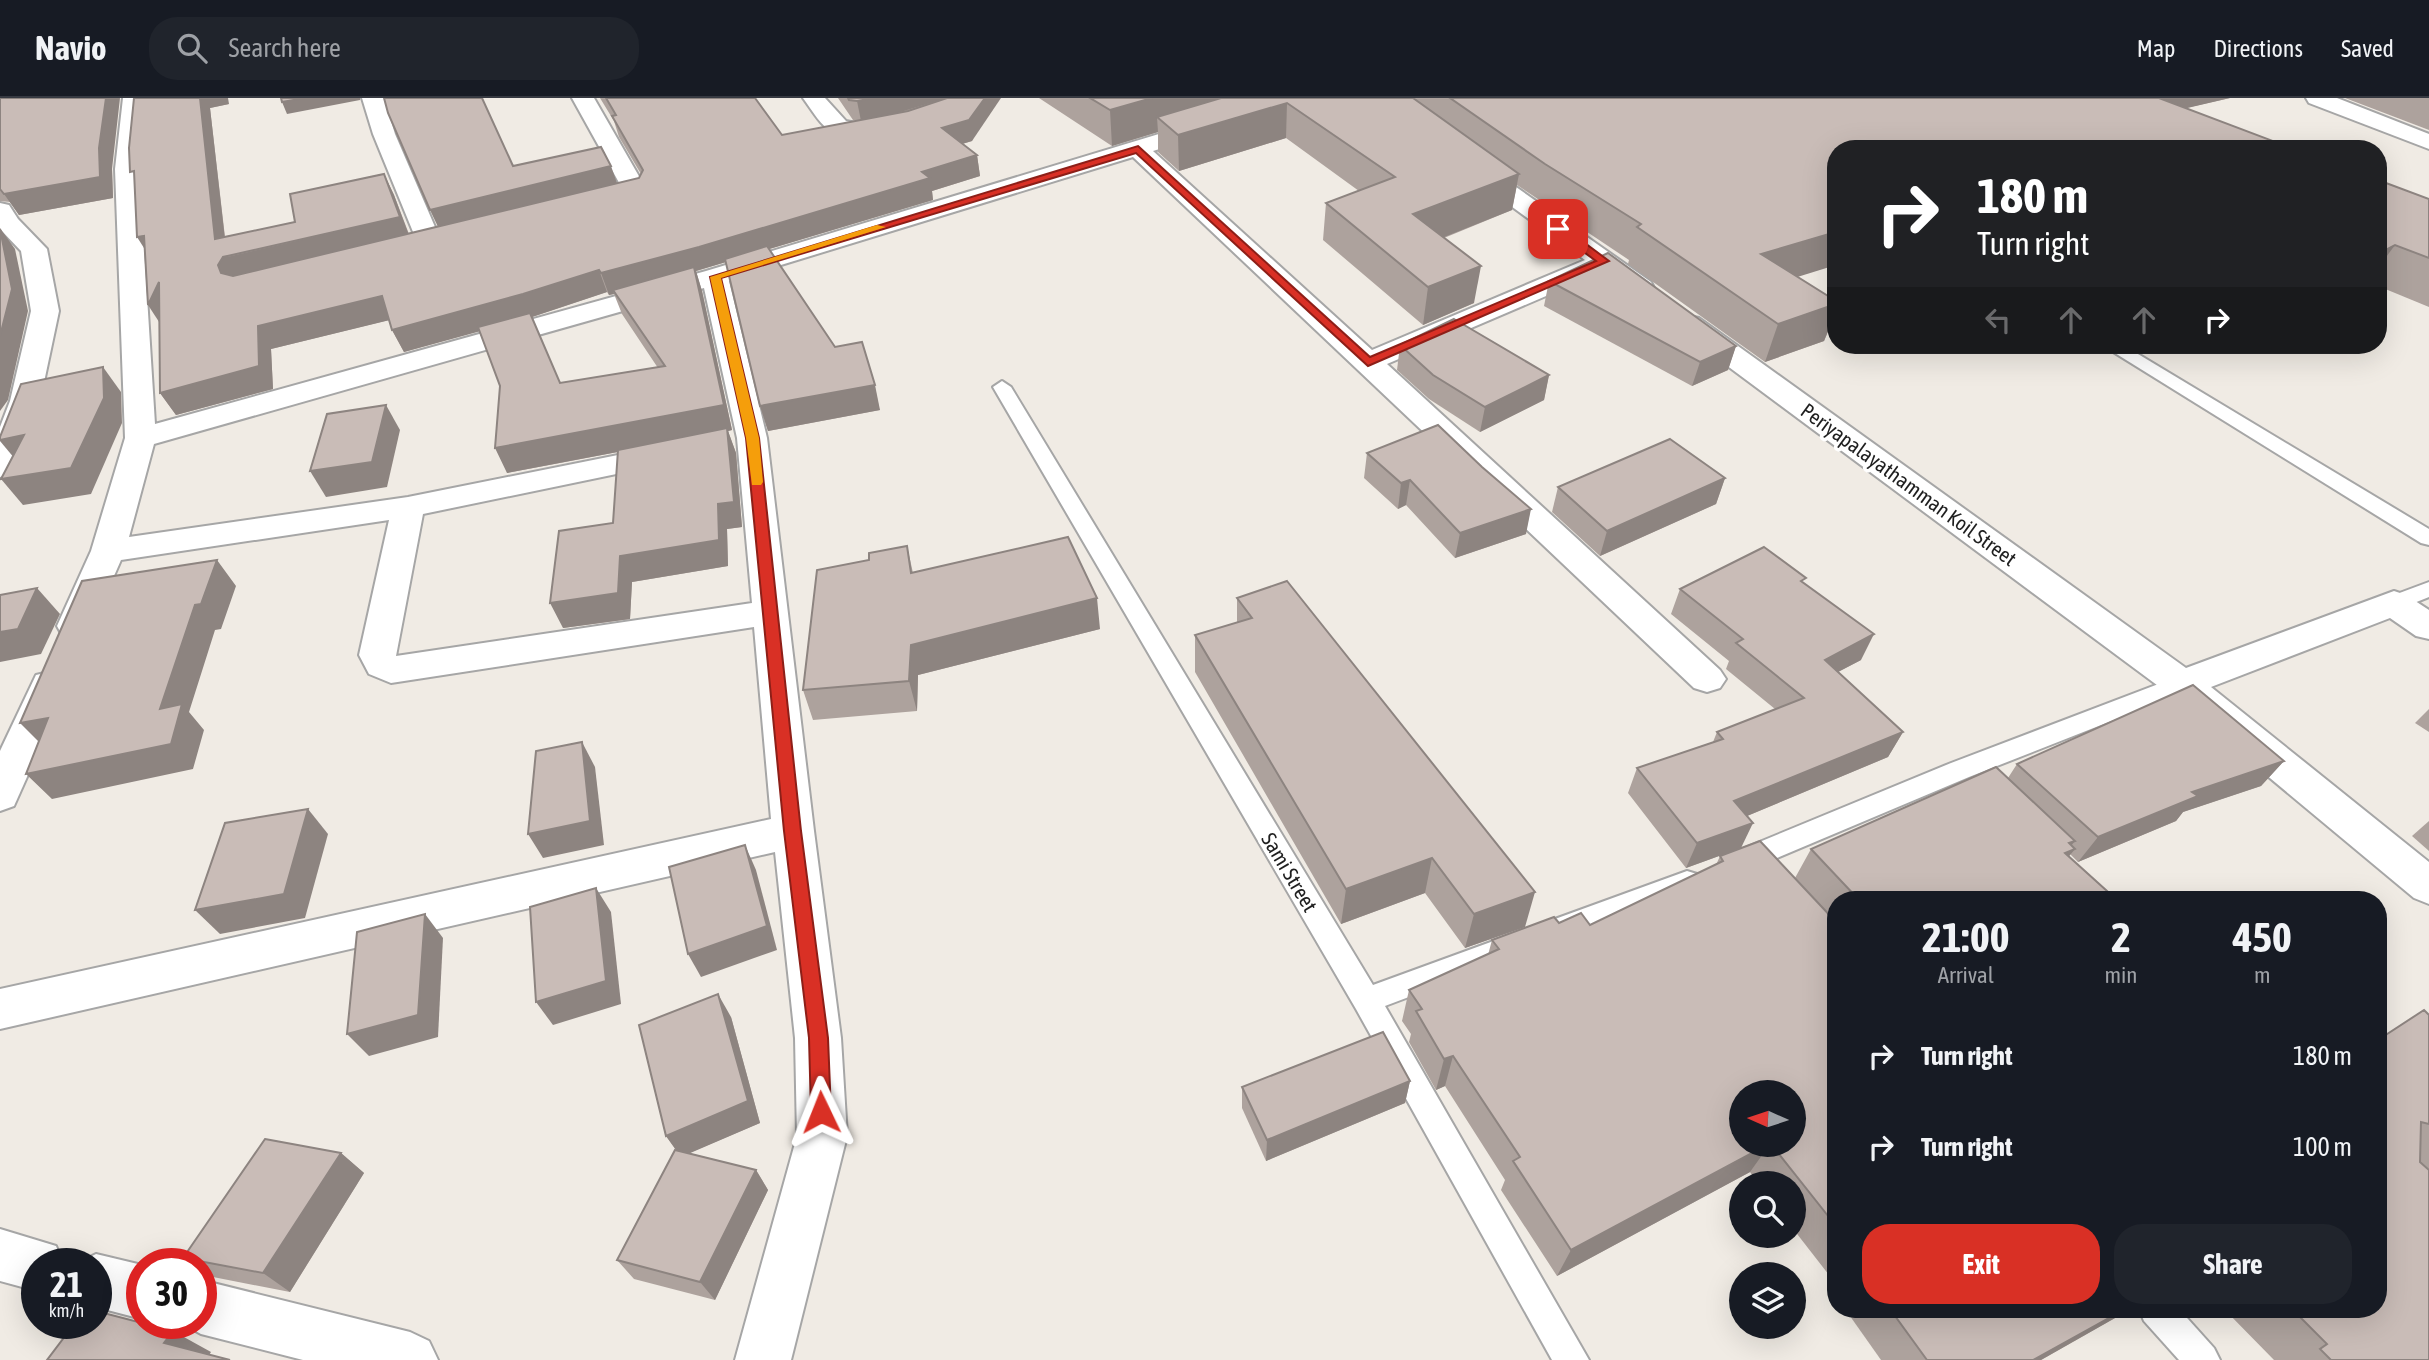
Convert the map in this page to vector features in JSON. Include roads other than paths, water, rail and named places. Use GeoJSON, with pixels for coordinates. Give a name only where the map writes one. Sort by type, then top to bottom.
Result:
{"type":"FeatureCollection","features":[{"type":"Feature","properties":{"kind":"street"},"geometry":{"type":"LineString","coordinates":[[0,795],[108,551],[140,438],[125,379],[127,169],[134,98]]}},
{"type":"Feature","properties":{"kind":"street"},"geometry":{"type":"LineString","coordinates":[[373,98],[384,134],[429,244]]}},
{"type":"Feature","properties":{"kind":"street"},"geometry":{"type":"LineString","coordinates":[[572,208],[636,192],[583,98]]}},
{"type":"Feature","properties":{"kind":"street"},"geometry":{"type":"LineString","coordinates":[[814,98],[834,124],[849,131],[869,131],[979,98]]}},
{"type":"Feature","properties":{"kind":"street"},"geometry":{"type":"LineString","coordinates":[[140,438],[715,277],[1301,98]]}},
{"type":"Feature","properties":{"kind":"street"},"geometry":{"type":"LineString","coordinates":[[2318,98],[2429,142]]}},
{"type":"Feature","properties":{"kind":"street","name":"Periyapalayathamman Koil Street"},"geometry":{"type":"LineString","coordinates":[[1446,147],[2182,684],[2429,886]]}},
{"type":"Feature","properties":{"kind":"street"},"geometry":{"type":"LineString","coordinates":[[1138,149],[1707,679]]}},
{"type":"Feature","properties":{"kind":"street"},"geometry":{"type":"LineString","coordinates":[[0,210],[9,224],[34,249],[44,311],[38,398],[0,467]]}},
{"type":"Feature","properties":{"kind":"street"},"geometry":{"type":"LineString","coordinates":[[403,250],[494,228]]}},
{"type":"Feature","properties":{"kind":"street"},"geometry":{"type":"LineString","coordinates":[[1368,362],[1604,261]]}},
{"type":"Feature","properties":{"kind":"street"},"geometry":{"type":"LineString","coordinates":[[715,277],[726,443],[770,612],[818,1038],[822,1136],[763,1360]]}},
{"type":"Feature","properties":{"kind":"street"},"geometry":{"type":"LineString","coordinates":[[108,551],[408,506],[726,443]]}},
{"type":"Feature","properties":{"kind":"street"},"geometry":{"type":"LineString","coordinates":[[408,506],[377,655],[382,665],[391,670],[770,612]]}},
{"type":"Feature","properties":{"kind":"street"},"geometry":{"type":"LineString","coordinates":[[2182,684],[2394,603],[2429,626]]}},
{"type":"Feature","properties":{"kind":"street"},"geometry":{"type":"LineString","coordinates":[[0,1009],[793,831]]}},
{"type":"Feature","properties":{"kind":"street"},"geometry":{"type":"LineString","coordinates":[[0,1255],[21,1261]]}},
{"type":"Feature","properties":{"kind":"street"},"geometry":{"type":"LineString","coordinates":[[217,1311],[410,1360]]}},
{"type":"Feature","properties":{"kind":"lane"},"geometry":{"type":"LineString","coordinates":[[2126,354],[2429,538]]}},
{"type":"Feature","properties":{"kind":"lane","name":"Sami Street"},"geometry":{"type":"LineString","coordinates":[[1002,387],[1366,1000],[1571,1360]]}},
{"type":"Feature","properties":{"kind":"lane"},"geometry":{"type":"LineString","coordinates":[[2394,603],[2429,589]]}},
{"type":"Feature","properties":{"kind":"lane"},"geometry":{"type":"LineString","coordinates":[[1366,1000],[1758,868],[1960,770],[2182,684]]}},
{"type":"Feature","properties":{"kind":"lane"},"geometry":{"type":"LineString","coordinates":[[1960,770],[1980,789]]}},
{"type":"Feature","properties":{"kind":"lane"},"geometry":{"type":"LineString","coordinates":[[2164,1318],[2202,1360]]}}]}
